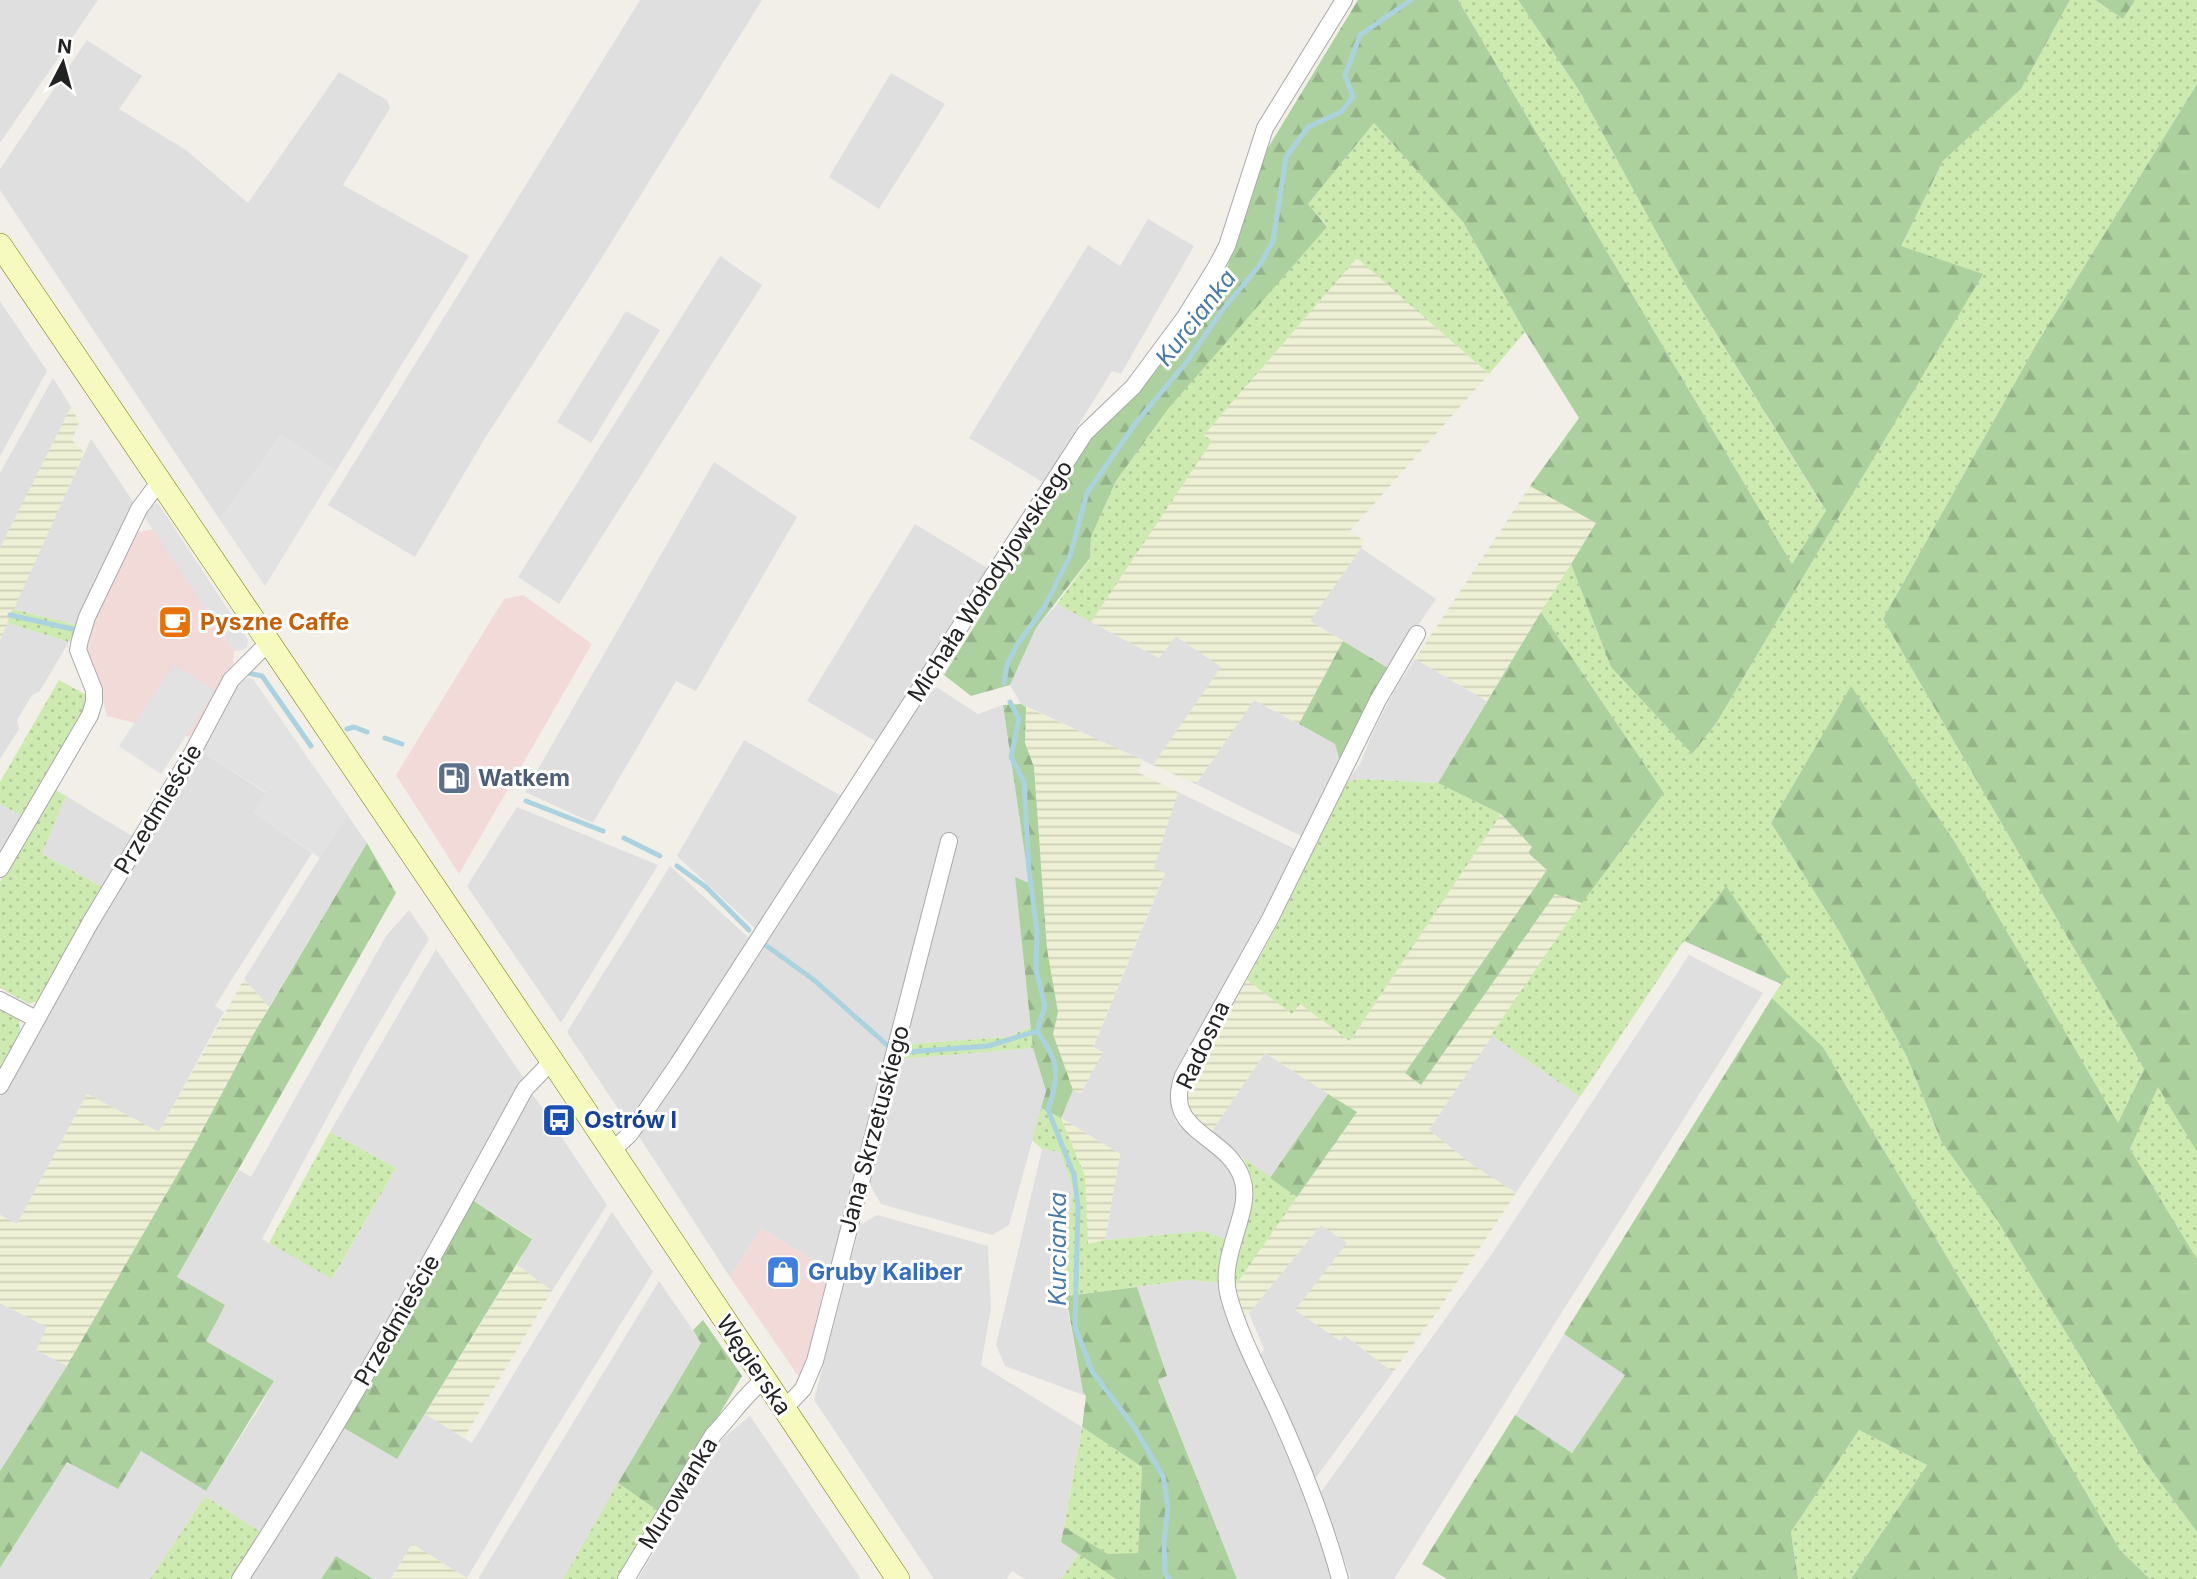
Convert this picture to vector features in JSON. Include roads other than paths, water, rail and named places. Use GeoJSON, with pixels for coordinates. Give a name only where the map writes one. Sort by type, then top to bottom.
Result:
{"type":"FeatureCollection","features":[{"type":"Feature","properties":{"kind":"main road","name":"Węgierska"},"geometry":{"type":"LineString","coordinates":[[0,245],[552,1061],[898,1579]]}},
{"type":"Feature","properties":{"kind":"street","name":"Michała Wołodyjowskiego"},"geometry":{"type":"LineString","coordinates":[[611,1152],[630,1134],[678,1064],[1085,433],[1133,387],[1185,317],[1227,246],[1265,128],[1344,0]]}},
{"type":"Feature","properties":{"kind":"street"},"geometry":{"type":"LineString","coordinates":[[0,869],[90,715],[94,690],[78,650],[80,640],[87,617],[139,509],[159,482]]}},
{"type":"Feature","properties":{"kind":"street","name":"Radosna"},"geometry":{"type":"LineString","coordinates":[[1340,1579],[1311,1489],[1228,1295],[1226,1271],[1244,1200],[1243,1179],[1231,1160],[1183,1117],[1178,1100],[1183,1076],[1270,919],[1378,700],[1417,634]]}},
{"type":"Feature","properties":{"kind":"street","name":"Przedmieście"},"geometry":{"type":"LineString","coordinates":[[0,1086],[96,913],[190,757],[231,680],[268,643]]}},
{"type":"Feature","properties":{"kind":"street","name":"Jana Skrzetuskiego"},"geometry":{"type":"LineString","coordinates":[[784,1409],[803,1389],[815,1361],[949,841]]}},
{"type":"Feature","properties":{"kind":"street"},"geometry":{"type":"LineString","coordinates":[[0,1000],[36,1018]]}},
{"type":"Feature","properties":{"kind":"street","name":"Przedmieście"},"geometry":{"type":"LineString","coordinates":[[240,1579],[383,1346],[524,1089],[552,1061]]}},
{"type":"Feature","properties":{"kind":"street","name":"Murowanka"},"geometry":{"type":"LineString","coordinates":[[626,1579],[713,1435],[764,1380]]}},
{"type":"Feature","properties":{"kind":"waterway","name":"Kurcianka"},"geometry":{"type":"LineString","coordinates":[[1004,683],[1007,665],[1017,645],[1045,606],[1070,556],[1087,493],[1135,424],[1188,360],[1221,312],[1259,266],[1273,241],[1286,157],[1308,127],[1341,112],[1353,97],[1345,75],[1360,35],[1411,0]]}},
{"type":"Feature","properties":{"kind":"waterway"},"geometry":{"type":"LineString","coordinates":[[10,615],[77,630]]}},
{"type":"Feature","properties":{"kind":"waterway"},"geometry":{"type":"LineString","coordinates":[[248,673],[262,676],[311,746]]}},
{"type":"Feature","properties":{"kind":"waterway","name":"Kurcianka"},"geometry":{"type":"LineString","coordinates":[[1010,702],[1019,719],[1011,757],[1024,782],[1029,870],[1037,931],[1036,970],[1045,1006],[1037,1031]]}},
{"type":"Feature","properties":{"kind":"waterway"},"geometry":{"type":"LineString","coordinates":[[347,729],[354,727],[367,732]]}},
{"type":"Feature","properties":{"kind":"waterway"},"geometry":{"type":"LineString","coordinates":[[385,738],[402,744]]}},
{"type":"Feature","properties":{"kind":"waterway"},"geometry":{"type":"LineString","coordinates":[[526,801],[603,831]]}},
{"type":"Feature","properties":{"kind":"waterway"},"geometry":{"type":"LineString","coordinates":[[624,838],[660,856]]}},
{"type":"Feature","properties":{"kind":"waterway"},"geometry":{"type":"LineString","coordinates":[[677,866],[706,887],[749,930]]}},
{"type":"Feature","properties":{"kind":"waterway"},"geometry":{"type":"LineString","coordinates":[[764,944],[814,980],[887,1045]]}},
{"type":"Feature","properties":{"kind":"waterway","name":"Kurcianka"},"geometry":{"type":"LineString","coordinates":[[1037,1031],[1050,1052],[1055,1068],[1056,1077],[1048,1110],[1074,1175],[1078,1206],[1075,1327],[1092,1371],[1134,1427],[1163,1476],[1168,1507],[1164,1542],[1165,1573],[1169,1579]]}},
{"type":"Feature","properties":{"kind":"waterway"},"geometry":{"type":"LineString","coordinates":[[907,1052],[988,1046],[1037,1031]]}},
{"type":"Feature","properties":{"kind":"place","name":"Pyszne Caffe"},"geometry":{"type":"Point","coordinates":[175,622]}},
{"type":"Feature","properties":{"kind":"place","name":"Watkem"},"geometry":{"type":"Point","coordinates":[454,778]}},
{"type":"Feature","properties":{"kind":"place","name":"Ostrów I"},"geometry":{"type":"Point","coordinates":[559,1120]}},
{"type":"Feature","properties":{"kind":"place","name":"Gruby Kaliber"},"geometry":{"type":"Point","coordinates":[783,1272]}}]}
